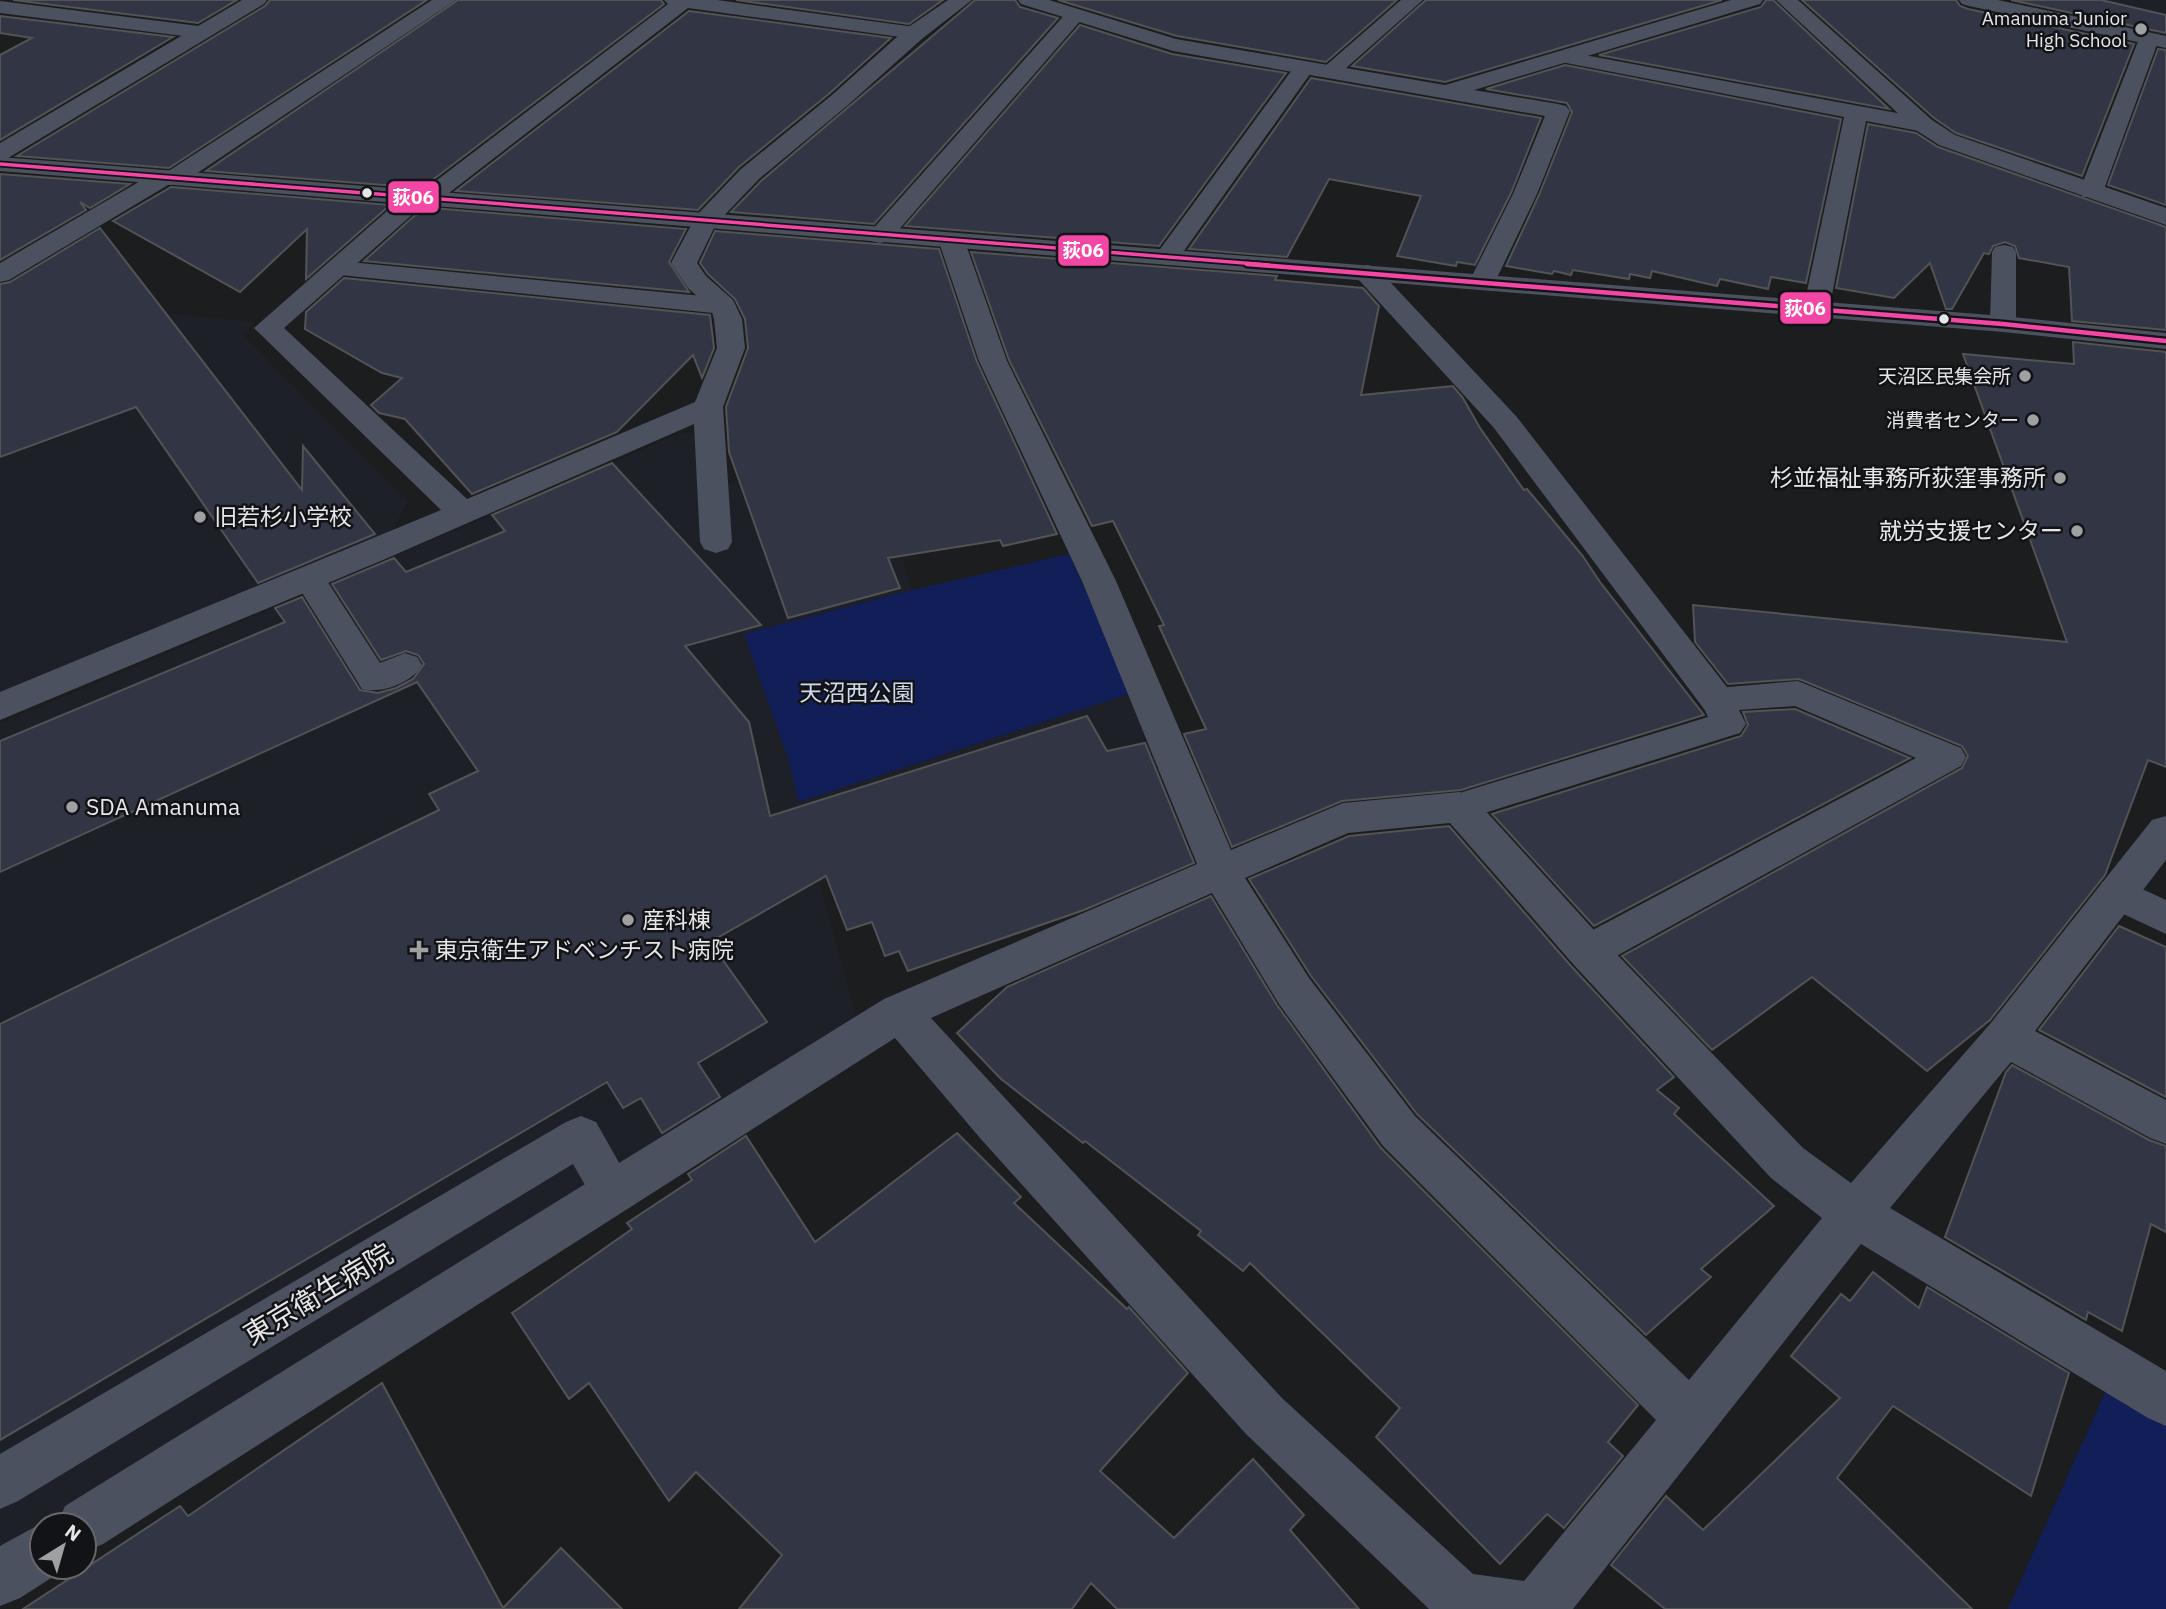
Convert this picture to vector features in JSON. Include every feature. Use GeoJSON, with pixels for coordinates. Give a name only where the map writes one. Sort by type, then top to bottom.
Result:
{"type":"FeatureCollection","features":[{"type":"Feature","properties":{"kind":"street"},"geometry":{"type":"LineString","coordinates":[[0,153],[199,32],[257,0]]}},
{"type":"Feature","properties":{"kind":"street"},"geometry":{"type":"LineString","coordinates":[[0,274],[167,178],[446,0]]}},
{"type":"Feature","properties":{"kind":"street"},"geometry":{"type":"LineString","coordinates":[[716,542],[708,407],[731,348],[728,319],[723,306],[697,282],[684,263],[705,221],[750,174],[840,100],[915,33],[962,0]]}},
{"type":"Feature","properties":{"kind":"street"},"geometry":{"type":"LineString","coordinates":[[1028,0],[1173,45],[1558,111],[1525,194],[1482,282]]}},
{"type":"Feature","properties":{"kind":"street"},"geometry":{"type":"LineString","coordinates":[[1446,91],[1753,0]]}},
{"type":"Feature","properties":{"kind":"street"},"geometry":{"type":"LineString","coordinates":[[1786,0],[1924,125],[1947,139],[2166,217]]}},
{"type":"Feature","properties":{"kind":"street"},"geometry":{"type":"LineString","coordinates":[[1969,0],[2158,41]]}},
{"type":"Feature","properties":{"kind":"street"},"geometry":{"type":"LineString","coordinates":[[0,164],[2003,324],[2166,341]]}},
{"type":"Feature","properties":{"kind":"street"},"geometry":{"type":"LineString","coordinates":[[428,198],[404,209],[339,269],[268,328],[463,513]]}},
{"type":"Feature","properties":{"kind":"street"},"geometry":{"type":"LineString","coordinates":[[952,242],[993,361],[1100,581],[1221,873],[1294,991],[1399,1131],[1691,1418]]}},
{"type":"Feature","properties":{"kind":"street"},"geometry":{"type":"LineString","coordinates":[[1367,274],[1505,422],[1584,530],[1717,699]]}},
{"type":"Feature","properties":{"kind":"street"},"geometry":{"type":"LineString","coordinates":[[0,707],[708,407]]}},
{"type":"Feature","properties":{"kind":"street"},"geometry":{"type":"LineString","coordinates":[[98,1516],[899,1012],[1343,818],[1458,807],[1588,952],[1787,1163],[1855,1214],[2166,1400]]}},
{"type":"Feature","properties":{"kind":"street"},"geometry":{"type":"LineString","coordinates":[[1537,1609],[1855,1214],[2005,1037],[2166,831]]}},
{"type":"Feature","properties":{"kind":"street"},"geometry":{"type":"LineString","coordinates":[[899,1012],[996,1123],[1264,1416],[1460,1600],[1525,1609]]}},
{"type":"Feature","properties":{"kind":"street"},"geometry":{"type":"LineString","coordinates":[[2005,1037],[2166,1123]]}},
{"type":"Feature","properties":{"kind":"street"},"geometry":{"type":"LineString","coordinates":[[0,1578],[28,1560]]}},
{"type":"Feature","properties":{"kind":"lane"},"geometry":{"type":"LineString","coordinates":[[1386,0],[1410,3]]}},
{"type":"Feature","properties":{"kind":"lane"},"geometry":{"type":"LineString","coordinates":[[428,198],[679,1],[915,33]]}},
{"type":"Feature","properties":{"kind":"lane"},"geometry":{"type":"LineString","coordinates":[[1330,72],[1410,3]]}},
{"type":"Feature","properties":{"kind":"lane"},"geometry":{"type":"LineString","coordinates":[[0,7],[199,32]]}},
{"type":"Feature","properties":{"kind":"lane"},"geometry":{"type":"LineString","coordinates":[[880,236],[1075,15]]}},
{"type":"Feature","properties":{"kind":"lane"},"geometry":{"type":"LineString","coordinates":[[2091,192],[2158,41]]}},
{"type":"Feature","properties":{"kind":"lane"},"geometry":{"type":"LineString","coordinates":[[1563,57],[1924,125]]}},
{"type":"Feature","properties":{"kind":"lane"},"geometry":{"type":"LineString","coordinates":[[1167,257],[1304,67]]}},
{"type":"Feature","properties":{"kind":"lane"},"geometry":{"type":"LineString","coordinates":[[1816,310],[1856,113]]}},
{"type":"Feature","properties":{"kind":"lane"},"geometry":{"type":"LineString","coordinates":[[2003,324],[2004,252]]}},
{"type":"Feature","properties":{"kind":"lane"},"geometry":{"type":"LineString","coordinates":[[339,269],[723,306]]}},
{"type":"Feature","properties":{"kind":"lane"},"geometry":{"type":"LineString","coordinates":[[309,578],[374,680],[405,665]]}},
{"type":"Feature","properties":{"kind":"lane"},"geometry":{"type":"LineString","coordinates":[[1458,807],[1728,724],[1717,699],[1798,693],[1948,757],[1588,952]]}},
{"type":"Feature","properties":{"kind":"lane"},"geometry":{"type":"LineString","coordinates":[[2116,893],[2166,918]]}},
{"type":"Feature","properties":{"kind":"lane","name":"東京衛生病院"},"geometry":{"type":"LineString","coordinates":[[0,1483],[581,1136],[613,1191]]}},
{"type":"Feature","properties":{"kind":"shaded area","name":"Amanuma Junior High School"},"geometry":{"type":"Polygon","coordinates":[[[2080,0],[2166,0],[2166,39],[2067,18],[2080,0]]]}},
{"type":"Feature","properties":{"kind":"shaded area","name":"旧若杉小学校"},"geometry":{"type":"Polygon","coordinates":[[[147,311],[256,322],[243,335],[408,501],[391,533],[0,693],[0,390],[147,311]]]}},
{"type":"Feature","properties":{"kind":"shaded area","name":"東京衛生アドベンチスト病院"},"geometry":{"type":"Polygon","coordinates":[[[681,432],[696,436],[701,546],[729,541],[726,484],[872,460],[912,590],[745,634],[788,758],[800,802],[1132,693],[1170,778],[943,854],[938,845],[820,883],[856,1017],[66,1511],[28,1511],[28,1534],[0,1552],[0,724],[681,432]]]}},
{"type":"Feature","properties":{"kind":"green space","name":"天沼西公園"},"geometry":{"type":"Polygon","coordinates":[[[1069,554],[1132,693],[799,802],[788,758],[744,634],[912,590],[1069,554]]]}},
{"type":"Feature","properties":{"kind":"green space"},"geometry":{"type":"Polygon","coordinates":[[[2108,1386],[2166,1420],[2166,1609],[2008,1609],[2108,1386]]]}},
{"type":"Feature","properties":{"kind":"building"},"geometry":{"type":"Polygon","coordinates":[[[13,0],[237,0],[198,23],[13,0]]]}},
{"type":"Feature","properties":{"kind":"building"},"geometry":{"type":"Polygon","coordinates":[[[270,0],[427,0],[169,168],[17,156],[265,6],[270,0]]]}},
{"type":"Feature","properties":{"kind":"building"},"geometry":{"type":"Polygon","coordinates":[[[458,0],[661,0],[664,4],[422,188],[206,171],[458,0]]]}},
{"type":"Feature","properties":{"kind":"building"},"geometry":{"type":"Polygon","coordinates":[[[736,0],[943,0],[909,24],[736,0]]]}},
{"type":"Feature","properties":{"kind":"building"},"geometry":{"type":"Polygon","coordinates":[[[975,0],[1015,0],[1020,7],[1058,18],[874,224],[731,212],[761,181],[975,0]]]}},
{"type":"Feature","properties":{"kind":"building"},"geometry":{"type":"Polygon","coordinates":[[[1058,0],[1397,0],[1326,62],[1177,36],[1058,0]]]}},
{"type":"Feature","properties":{"kind":"building"},"geometry":{"type":"Polygon","coordinates":[[[1426,0],[1722,0],[1445,82],[1352,66],[1426,0]]]}},
{"type":"Feature","properties":{"kind":"building"},"geometry":{"type":"Polygon","coordinates":[[[1766,0],[1773,0],[1889,109],[1599,55],[1761,7],[1766,0]]]}},
{"type":"Feature","properties":{"kind":"building"},"geometry":{"type":"Polygon","coordinates":[[[1802,0],[1956,0],[1960,6],[1968,9],[2134,44],[2082,176],[1956,133],[1934,118],[1802,0]]]}},
{"type":"Feature","properties":{"kind":"building","name":"Amanuma Junior High School"},"geometry":{"type":"Polygon","coordinates":[[[2011,0],[2101,0],[2166,15],[2166,33],[2011,0]]]}},
{"type":"Feature","properties":{"kind":"building"},"geometry":{"type":"Polygon","coordinates":[[[689,11],[891,38],[830,93],[739,167],[698,210],[456,191],[689,11]]]}},
{"type":"Feature","properties":{"kind":"building"},"geometry":{"type":"Polygon","coordinates":[[[0,16],[173,37],[0,140],[0,55],[32,38],[0,33],[0,16]]]}},
{"type":"Feature","properties":{"kind":"building"},"geometry":{"type":"Polygon","coordinates":[[[1080,25],[1172,54],[1286,73],[1159,246],[905,226],[1080,25]]]}},
{"type":"Feature","properties":{"kind":"building"},"geometry":{"type":"Polygon","coordinates":[[[2158,49],[2166,50],[2166,205],[2108,185],[2158,49]]]}},
{"type":"Feature","properties":{"kind":"building"},"geometry":{"type":"Polygon","coordinates":[[[1565,65],[1841,119],[1806,283],[1771,277],[1768,289],[1720,279],[1717,286],[1652,271],[1650,278],[1630,274],[1629,279],[1573,270],[1571,275],[1554,271],[1552,274],[1506,266],[1539,195],[1572,112],[1567,103],[1486,89],[1565,65]]]}},
{"type":"Feature","properties":{"kind":"building"},"geometry":{"type":"Polygon","coordinates":[[[1311,78],[1541,118],[1511,193],[1475,265],[1457,262],[1456,266],[1397,256],[1421,196],[1329,179],[1287,257],[1189,249],[1311,78]]]}},
{"type":"Feature","properties":{"kind":"building"},"geometry":{"type":"Polygon","coordinates":[[[1868,124],[1916,133],[1938,147],[2166,227],[2166,330],[2072,321],[2069,267],[2019,258],[2015,246],[2005,242],[1993,246],[1989,254],[1984,253],[1952,309],[1946,309],[1930,263],[1894,298],[1836,288],[1868,124]]]}},
{"type":"Feature","properties":{"kind":"building"},"geometry":{"type":"Polygon","coordinates":[[[0,174],[130,184],[90,208],[80,202],[86,210],[0,260],[0,174]]]}},
{"type":"Feature","properties":{"kind":"building"},"geometry":{"type":"Polygon","coordinates":[[[171,187],[390,205],[306,279],[307,229],[240,292],[113,221],[171,187]]]}},
{"type":"Feature","properties":{"kind":"building"},"geometry":{"type":"Polygon","coordinates":[[[432,208],[686,229],[669,262],[689,292],[364,261],[414,216],[432,208]]]}},
{"type":"Feature","properties":{"kind":"building"},"geometry":{"type":"Polygon","coordinates":[[[100,228],[302,490],[303,446],[375,534],[258,583],[136,407],[0,457],[0,284],[10,282],[100,228]]]}},
{"type":"Feature","properties":{"kind":"building"},"geometry":{"type":"Polygon","coordinates":[[[715,231],[939,249],[977,362],[1057,534],[1003,546],[1000,540],[888,558],[900,588],[788,618],[729,452],[726,407],[748,348],[745,319],[735,299],[700,263],[715,231]]]}},
{"type":"Feature","properties":{"kind":"building"},"geometry":{"type":"Polygon","coordinates":[[[971,252],[1277,276],[1275,280],[1363,288],[1379,306],[1361,395],[1453,386],[1524,490],[1527,489],[1582,555],[1704,715],[1461,790],[1342,801],[1232,847],[1184,734],[1206,729],[1159,626],[1164,625],[1113,521],[1092,526],[1009,360],[971,252]]]}},
{"type":"Feature","properties":{"kind":"building"},"geometry":{"type":"Polygon","coordinates":[[[344,278],[710,315],[714,348],[702,378],[693,355],[617,432],[472,494],[405,419],[379,413],[371,405],[402,378],[382,373],[305,329],[306,312],[344,278]]]}},
{"type":"Feature","properties":{"kind":"building"},"geometry":{"type":"Polygon","coordinates":[[[2073,342],[2166,352],[2166,767],[2148,760],[2105,875],[1990,1020],[1927,1071],[1812,977],[1712,1050],[1622,956],[1962,768],[1968,756],[1962,746],[1799,679],[1728,684],[1695,642],[1693,605],[2067,642],[1963,354],[2074,364],[2073,342]]]}},
{"type":"Feature","properties":{"kind":"building","name":"東京衛生アドベンチスト病院"},"geometry":{"type":"Polygon","coordinates":[[[612,463],[761,625],[685,646],[749,722],[770,816],[1087,716],[1107,751],[1145,743],[1194,863],[1084,910],[908,971],[899,951],[885,956],[872,922],[847,930],[826,876],[710,942],[767,1022],[698,1063],[720,1097],[662,1133],[641,1098],[623,1108],[607,1082],[0,1440],[0,1024],[439,810],[429,794],[478,771],[417,682],[0,872],[0,741],[285,622],[275,608],[302,597],[360,690],[378,693],[396,688],[413,679],[424,664],[418,655],[406,651],[381,660],[332,584],[394,558],[406,572],[505,531],[492,515],[612,463]]]}},
{"type":"Feature","properties":{"kind":"building"},"geometry":{"type":"Polygon","coordinates":[[[1795,709],[1910,758],[1594,926],[1492,814],[1741,736],[1748,725],[1743,712],[1795,709]]]}},
{"type":"Feature","properties":{"kind":"building"},"geometry":{"type":"Polygon","coordinates":[[[1449,826],[1571,966],[1674,1077],[1657,1090],[1679,1108],[1674,1114],[1774,1206],[1701,1269],[1711,1277],[1646,1335],[1417,1114],[1311,976],[1249,879],[1349,836],[1449,826]]]}},
{"type":"Feature","properties":{"kind":"building"},"geometry":{"type":"Polygon","coordinates":[[[1211,896],[1277,1005],[1381,1148],[1638,1405],[1608,1442],[1623,1456],[1564,1528],[1547,1514],[1500,1564],[1376,1437],[1400,1408],[1250,1263],[1243,1271],[1198,1235],[1201,1231],[1001,1079],[957,1033],[1007,987],[1211,896]]]}},
{"type":"Feature","properties":{"kind":"building"},"geometry":{"type":"Polygon","coordinates":[[[2119,926],[2166,947],[2166,1097],[2039,1030],[2119,926]]]}},
{"type":"Feature","properties":{"kind":"building"},"geometry":{"type":"Polygon","coordinates":[[[2012,1065],[2149,1140],[2166,1146],[2166,1232],[2151,1224],[2122,1331],[2088,1312],[2086,1320],[1945,1237],[2006,1072],[2012,1065]]]}},
{"type":"Feature","properties":{"kind":"building"},"geometry":{"type":"Polygon","coordinates":[[[957,1133],[1021,1197],[1014,1203],[1127,1309],[1129,1307],[1188,1373],[1100,1471],[1174,1538],[1253,1459],[1304,1515],[1290,1530],[1359,1609],[1117,1609],[1091,1583],[1072,1609],[739,1609],[782,1555],[696,1472],[669,1501],[589,1383],[569,1399],[512,1313],[632,1229],[627,1223],[692,1180],[688,1174],[746,1136],[815,1242],[957,1133]]]}},
{"type":"Feature","properties":{"kind":"building"},"geometry":{"type":"Polygon","coordinates":[[[1873,1272],[1919,1308],[1927,1287],[2069,1373],[2031,1496],[1893,1406],[1837,1478],[1972,1609],[1665,1609],[1611,1565],[1666,1496],[1703,1530],[1840,1398],[1791,1356],[1841,1294],[1850,1301],[1873,1272]]]}},
{"type":"Feature","properties":{"kind":"building"},"geometry":{"type":"Polygon","coordinates":[[[382,1383],[503,1608],[561,1548],[622,1609],[23,1609],[66,1581],[98,1581],[98,1560],[180,1506],[188,1516],[382,1383]]]}},
{"type":"Feature","properties":{"kind":"transit line","name":"荻06"},"geometry":{"type":"LineString","coordinates":[[0,164],[2003,324],[2166,341]]}},
{"type":"Feature","properties":{"kind":"place","name":"Amanuma Junior High School"},"geometry":{"type":"Point","coordinates":[2141,29]}},
{"type":"Feature","properties":{"kind":"place","name":"天沼区民集会所"},"geometry":{"type":"Point","coordinates":[2025,376]}},
{"type":"Feature","properties":{"kind":"place","name":"消費者センター"},"geometry":{"type":"Point","coordinates":[2033,420]}},
{"type":"Feature","properties":{"kind":"place","name":"杉並福祉事務所荻窪事務所"},"geometry":{"type":"Point","coordinates":[2060,478]}},
{"type":"Feature","properties":{"kind":"place","name":"旧若杉小学校"},"geometry":{"type":"Point","coordinates":[200,517]}},
{"type":"Feature","properties":{"kind":"place","name":"就労支援センター"},"geometry":{"type":"Point","coordinates":[2077,531]}},
{"type":"Feature","properties":{"kind":"place","name":"SDA Amanuma"},"geometry":{"type":"Point","coordinates":[72,807]}},
{"type":"Feature","properties":{"kind":"place","name":"産科棟"},"geometry":{"type":"Point","coordinates":[628,920]}},
{"type":"Feature","properties":{"kind":"place","name":"東京衛生アドベンチスト病院"},"geometry":{"type":"Point","coordinates":[419,950]}}]}
